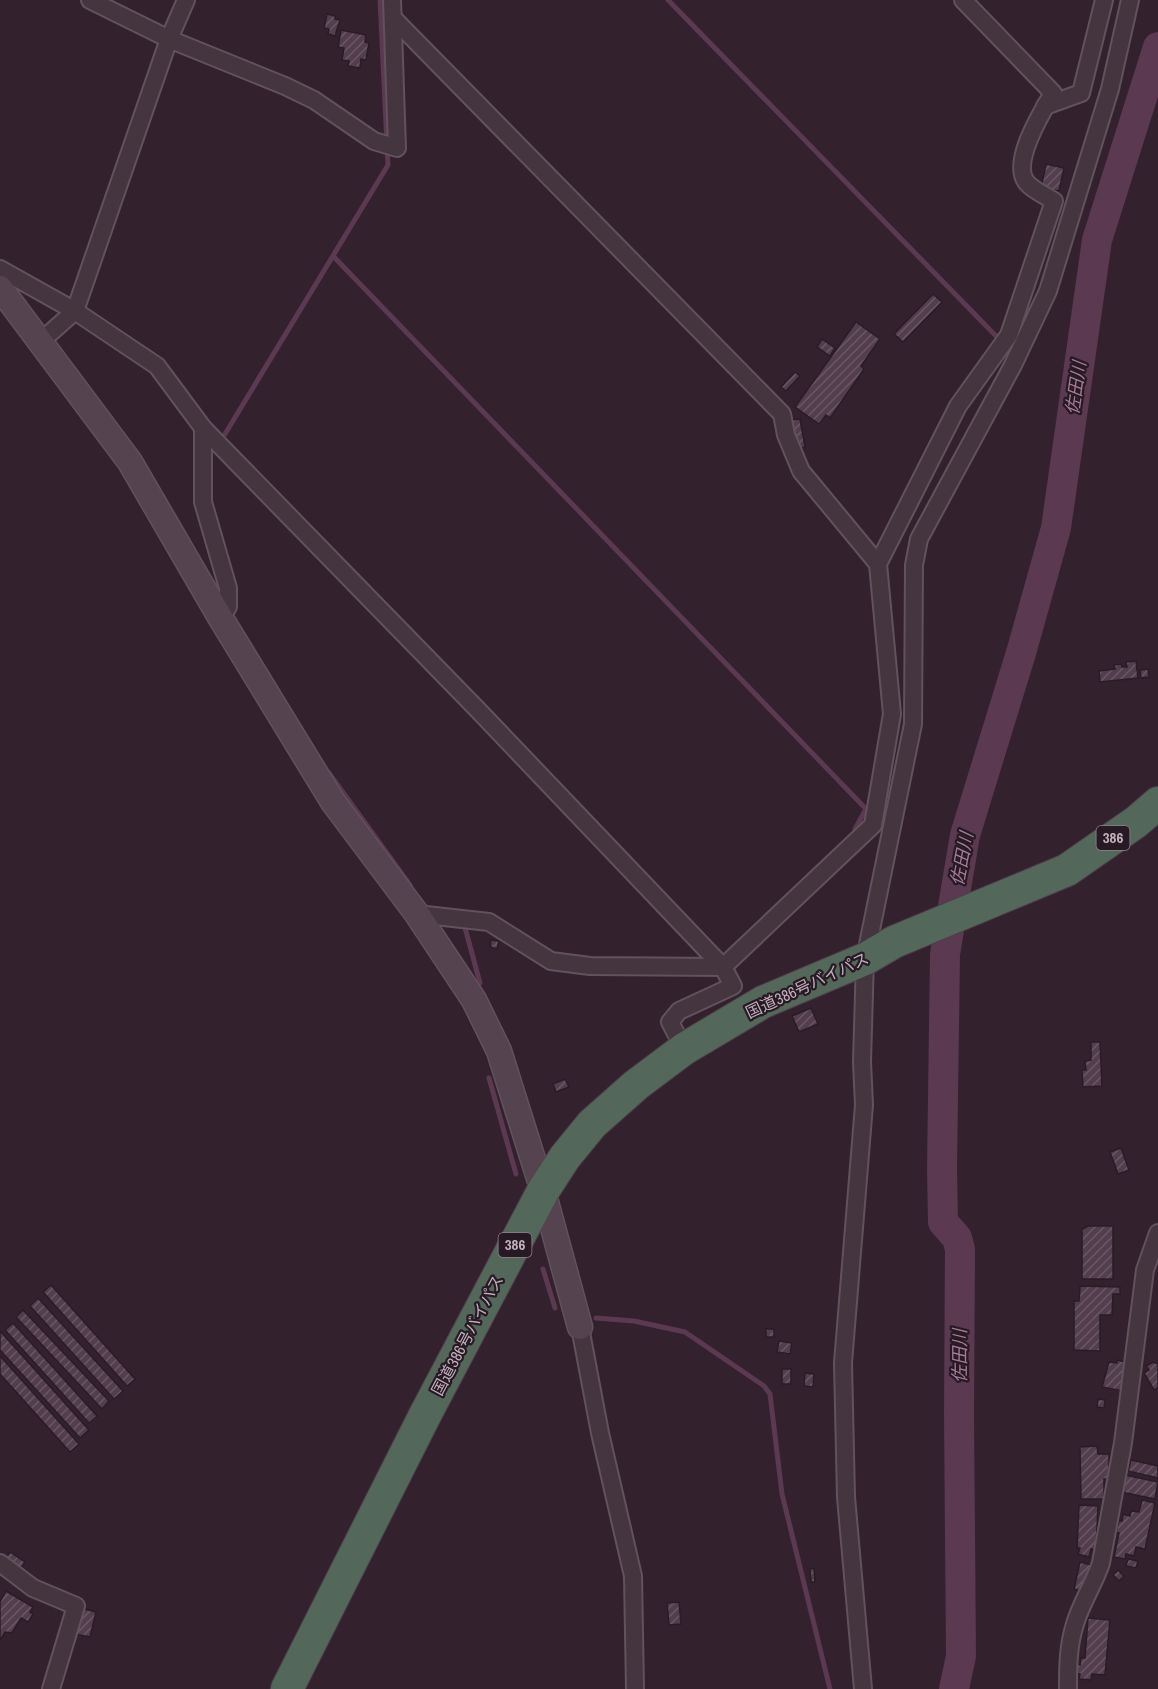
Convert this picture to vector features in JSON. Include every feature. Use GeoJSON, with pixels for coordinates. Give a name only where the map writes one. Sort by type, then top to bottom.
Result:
{"type":"FeatureCollection","features":[{"type":"Feature","properties":{"kind":"highway","name":"国道386号バイパス"},"geometry":{"type":"LineString","coordinates":[[287,1689],[425,1415],[543,1191],[565,1157],[592,1124],[636,1084],[684,1049],[763,1002],[865,959],[894,942],[1067,870],[1136,822],[1158,803]]}},
{"type":"Feature","properties":{"kind":"street"},"geometry":{"type":"LineString","coordinates":[[90,0],[169,39],[304,95],[376,142],[397,148],[392,0]]}},
{"type":"Feature","properties":{"kind":"street"},"geometry":{"type":"LineString","coordinates":[[40,342],[75,311],[169,39],[186,0]]}},
{"type":"Feature","properties":{"kind":"street"},"geometry":{"type":"LineString","coordinates":[[417,914],[489,922],[551,961],[590,966],[723,967],[873,825],[892,714],[878,564],[958,406],[1009,335],[1054,201],[1026,183],[1020,167],[1030,136],[1053,93],[963,0]]}},
{"type":"Feature","properties":{"kind":"street"},"geometry":{"type":"LineString","coordinates":[[1045,106],[1081,93],[1104,0]]}},
{"type":"Feature","properties":{"kind":"street"},"geometry":{"type":"LineString","coordinates":[[863,1689],[846,1497],[843,1363],[864,1105],[862,1062],[865,959],[913,724],[914,565],[919,539],[1013,365],[1048,291],[1110,89],[1130,0]]}},
{"type":"Feature","properties":{"kind":"street"},"geometry":{"type":"LineString","coordinates":[[393,18],[782,414],[786,435],[801,471],[878,564]]}},
{"type":"Feature","properties":{"kind":"street"},"geometry":{"type":"LineString","coordinates":[[0,269],[75,311],[157,366],[202,428],[477,709],[723,967],[733,986],[679,1011],[670,1022],[684,1049]]}},
{"type":"Feature","properties":{"kind":"street"},"geometry":{"type":"LineString","coordinates":[[0,288],[130,462],[220,617],[333,802],[417,914],[474,1000],[499,1051],[543,1191],[580,1326],[600,1433],[633,1576],[635,1689]]}},
{"type":"Feature","properties":{"kind":"street"},"geometry":{"type":"LineString","coordinates":[[202,428],[203,502],[228,588],[228,607],[220,617]]}},
{"type":"Feature","properties":{"kind":"street"},"geometry":{"type":"LineString","coordinates":[[1068,1689],[1068,1653],[1075,1622],[1096,1580],[1101,1563],[1124,1443],[1145,1270],[1158,1233]]}},
{"type":"Feature","properties":{"kind":"street"},"geometry":{"type":"LineString","coordinates":[[0,1563],[33,1588],[76,1606],[51,1689]]}},
{"type":"Feature","properties":{"kind":"building"},"geometry":{"type":"Polygon","coordinates":[[[327,14],[340,20],[335,36],[328,34],[329,29],[324,28],[327,14]]]}},
{"type":"Feature","properties":{"kind":"building"},"geometry":{"type":"Polygon","coordinates":[[[341,30],[366,35],[365,42],[369,43],[366,60],[361,59],[360,68],[348,66],[349,61],[342,60],[344,48],[338,47],[341,30]]]}},
{"type":"Feature","properties":{"kind":"building"},"geometry":{"type":"Polygon","coordinates":[[[1046,164],[1064,168],[1059,191],[1041,188],[1046,164]]]}},
{"type":"Feature","properties":{"kind":"building"},"geometry":{"type":"Polygon","coordinates":[[[933,294],[942,302],[903,342],[894,334],[933,294]]]}},
{"type":"Feature","properties":{"kind":"building"},"geometry":{"type":"Polygon","coordinates":[[[856,322],[880,339],[861,366],[864,369],[830,418],[826,415],[819,424],[795,407],[856,322]]]}},
{"type":"Feature","properties":{"kind":"building"},"geometry":{"type":"Polygon","coordinates":[[[822,339],[835,348],[830,356],[817,347],[822,339]]]}},
{"type":"Feature","properties":{"kind":"building"},"geometry":{"type":"Polygon","coordinates":[[[795,372],[800,376],[786,391],[781,387],[795,372]]]}},
{"type":"Feature","properties":{"kind":"building"},"geometry":{"type":"Polygon","coordinates":[[[800,419],[805,447],[797,449],[792,420],[800,419]]]}},
{"type":"Feature","properties":{"kind":"building"},"geometry":{"type":"Polygon","coordinates":[[[1136,661],[1138,678],[1100,682],[1099,671],[1115,669],[1114,665],[1121,664],[1122,667],[1127,667],[1126,662],[1136,661]]]}},
{"type":"Feature","properties":{"kind":"building"},"geometry":{"type":"Polygon","coordinates":[[[1148,669],[1149,677],[1141,678],[1140,670],[1148,669]]]}},
{"type":"Feature","properties":{"kind":"building"},"geometry":{"type":"Polygon","coordinates":[[[491,940],[499,941],[497,949],[490,947],[491,940]]]}},
{"type":"Feature","properties":{"kind":"building"},"geometry":{"type":"Polygon","coordinates":[[[811,1008],[818,1024],[799,1032],[792,1016],[811,1008]]]}},
{"type":"Feature","properties":{"kind":"building"},"geometry":{"type":"Polygon","coordinates":[[[1091,1042],[1100,1042],[1102,1086],[1083,1087],[1082,1070],[1086,1070],[1085,1061],[1091,1060],[1091,1042]]]}},
{"type":"Feature","properties":{"kind":"building"},"geometry":{"type":"Polygon","coordinates":[[[565,1079],[569,1087],[556,1092],[553,1084],[565,1079]]]}},
{"type":"Feature","properties":{"kind":"building"},"geometry":{"type":"Polygon","coordinates":[[[1121,1148],[1129,1170],[1118,1174],[1110,1152],[1121,1148]]]}},
{"type":"Feature","properties":{"kind":"building"},"geometry":{"type":"Polygon","coordinates":[[[1088,1226],[1113,1226],[1113,1279],[1082,1279],[1082,1230],[1088,1226]]]}},
{"type":"Feature","properties":{"kind":"building"},"geometry":{"type":"Polygon","coordinates":[[[51,1285],[135,1379],[127,1386],[43,1292],[51,1285]]]}},
{"type":"Feature","properties":{"kind":"building"},"geometry":{"type":"Polygon","coordinates":[[[1080,1286],[1120,1287],[1120,1294],[1113,1294],[1112,1315],[1100,1315],[1100,1351],[1074,1350],[1074,1301],[1079,1301],[1080,1286]]]}},
{"type":"Feature","properties":{"kind":"building"},"geometry":{"type":"Polygon","coordinates":[[[38,1298],[123,1391],[114,1399],[30,1306],[38,1298]]]}},
{"type":"Feature","properties":{"kind":"building"},"geometry":{"type":"Polygon","coordinates":[[[23,1310],[109,1401],[102,1409],[16,1317],[23,1310]]]}},
{"type":"Feature","properties":{"kind":"building"},"geometry":{"type":"Polygon","coordinates":[[[13,1323],[97,1416],[89,1423],[5,1330],[13,1323]]]}},
{"type":"Feature","properties":{"kind":"building"},"geometry":{"type":"Polygon","coordinates":[[[766,1329],[774,1329],[774,1337],[766,1337],[766,1329]]]}},
{"type":"Feature","properties":{"kind":"building"},"geometry":{"type":"Polygon","coordinates":[[[0,1331],[89,1430],[80,1438],[0,1350],[0,1331]]]}},
{"type":"Feature","properties":{"kind":"building"},"geometry":{"type":"Polygon","coordinates":[[[779,1341],[792,1343],[790,1354],[777,1352],[779,1341]]]}},
{"type":"Feature","properties":{"kind":"building"},"geometry":{"type":"Polygon","coordinates":[[[0,1356],[79,1444],[70,1452],[0,1374],[0,1356]]]}},
{"type":"Feature","properties":{"kind":"building"},"geometry":{"type":"Polygon","coordinates":[[[1117,1360],[1129,1363],[1123,1391],[1102,1387],[1109,1362],[1117,1363],[1117,1360]]]}},
{"type":"Feature","properties":{"kind":"building"},"geometry":{"type":"Polygon","coordinates":[[[1153,1362],[1158,1364],[1158,1388],[1154,1390],[1144,1373],[1149,1370],[1146,1366],[1153,1362]]]}},
{"type":"Feature","properties":{"kind":"building"},"geometry":{"type":"Polygon","coordinates":[[[782,1369],[791,1369],[791,1384],[782,1384],[782,1369]]]}},
{"type":"Feature","properties":{"kind":"building"},"geometry":{"type":"Polygon","coordinates":[[[805,1373],[814,1374],[813,1387],[804,1386],[805,1373]]]}},
{"type":"Feature","properties":{"kind":"building"},"geometry":{"type":"Polygon","coordinates":[[[1098,1399],[1105,1400],[1104,1408],[1097,1407],[1098,1399]]]}},
{"type":"Feature","properties":{"kind":"building"},"geometry":{"type":"Polygon","coordinates":[[[1097,1446],[1098,1454],[1109,1454],[1109,1479],[1104,1479],[1104,1499],[1081,1499],[1080,1447],[1097,1446]]]}},
{"type":"Feature","properties":{"kind":"building"},"geometry":{"type":"Polygon","coordinates":[[[1131,1460],[1158,1466],[1158,1478],[1128,1471],[1131,1460]]]}},
{"type":"Feature","properties":{"kind":"building"},"geometry":{"type":"Polygon","coordinates":[[[1125,1475],[1158,1482],[1155,1499],[1121,1492],[1125,1475]]]}},
{"type":"Feature","properties":{"kind":"building"},"geometry":{"type":"Polygon","coordinates":[[[1142,1500],[1155,1503],[1145,1549],[1136,1547],[1134,1556],[1126,1554],[1125,1559],[1114,1557],[1119,1521],[1122,1521],[1123,1514],[1130,1516],[1131,1511],[1139,1512],[1142,1500]]]}},
{"type":"Feature","properties":{"kind":"building"},"geometry":{"type":"Polygon","coordinates":[[[1079,1505],[1098,1506],[1096,1549],[1091,1549],[1089,1557],[1078,1554],[1080,1548],[1077,1548],[1079,1505]]]}},
{"type":"Feature","properties":{"kind":"building"},"geometry":{"type":"Polygon","coordinates":[[[10,1552],[25,1562],[20,1570],[5,1559],[10,1552]]]}},
{"type":"Feature","properties":{"kind":"building"},"geometry":{"type":"Polygon","coordinates":[[[1128,1559],[1138,1561],[1136,1568],[1126,1566],[1128,1559]]]}},
{"type":"Feature","properties":{"kind":"building"},"geometry":{"type":"Polygon","coordinates":[[[1080,1562],[1095,1566],[1088,1593],[1074,1589],[1080,1562]]]}},
{"type":"Feature","properties":{"kind":"building"},"geometry":{"type":"Polygon","coordinates":[[[814,1568],[815,1582],[811,1582],[810,1569],[814,1568]]]}},
{"type":"Feature","properties":{"kind":"building"},"geometry":{"type":"Polygon","coordinates":[[[1118,1570],[1124,1576],[1119,1581],[1113,1575],[1118,1570]]]}},
{"type":"Feature","properties":{"kind":"building"},"geometry":{"type":"Polygon","coordinates":[[[6,1591],[33,1607],[30,1612],[33,1614],[28,1622],[21,1618],[12,1633],[5,1632],[0,1640],[0,1602],[6,1591]]]}},
{"type":"Feature","properties":{"kind":"building"},"geometry":{"type":"Polygon","coordinates":[[[679,1602],[681,1624],[669,1625],[667,1603],[679,1602]]]}},
{"type":"Feature","properties":{"kind":"building"},"geometry":{"type":"Polygon","coordinates":[[[81,1608],[96,1612],[90,1637],[75,1634],[81,1608]]]}},
{"type":"Feature","properties":{"kind":"building"},"geometry":{"type":"Polygon","coordinates":[[[1088,1618],[1110,1620],[1105,1675],[1092,1674],[1091,1680],[1079,1679],[1080,1674],[1072,1673],[1075,1663],[1080,1665],[1081,1658],[1085,1658],[1088,1618]]]}},
{"type":"Feature","properties":{"kind":"waterway"},"geometry":{"type":"LineString","coordinates":[[225,434],[388,165],[380,0]]}},
{"type":"Feature","properties":{"kind":"waterway"},"geometry":{"type":"LineString","coordinates":[[668,0],[996,336]]}},
{"type":"Feature","properties":{"kind":"waterway","name":"佐田川"},"geometry":{"type":"LineString","coordinates":[[954,1689],[961,1656],[960,1249],[957,1238],[943,1222],[945,954],[965,835],[1021,653],[1056,528],[1097,240],[1158,47]]}},
{"type":"Feature","properties":{"kind":"waterway"},"geometry":{"type":"LineString","coordinates":[[334,257],[866,809],[855,829]]}},
{"type":"Feature","properties":{"kind":"waterway"},"geometry":{"type":"LineString","coordinates":[[329,773],[410,885]]}},
{"type":"Feature","properties":{"kind":"waterway"},"geometry":{"type":"LineString","coordinates":[[464,924],[480,983]]}},
{"type":"Feature","properties":{"kind":"waterway"},"geometry":{"type":"LineString","coordinates":[[489,1078],[516,1174]]}},
{"type":"Feature","properties":{"kind":"waterway"},"geometry":{"type":"LineString","coordinates":[[543,1269],[555,1308]]}},
{"type":"Feature","properties":{"kind":"waterway"},"geometry":{"type":"LineString","coordinates":[[596,1318],[634,1321],[685,1332],[764,1386],[770,1394],[782,1494],[830,1689]]}}]}
